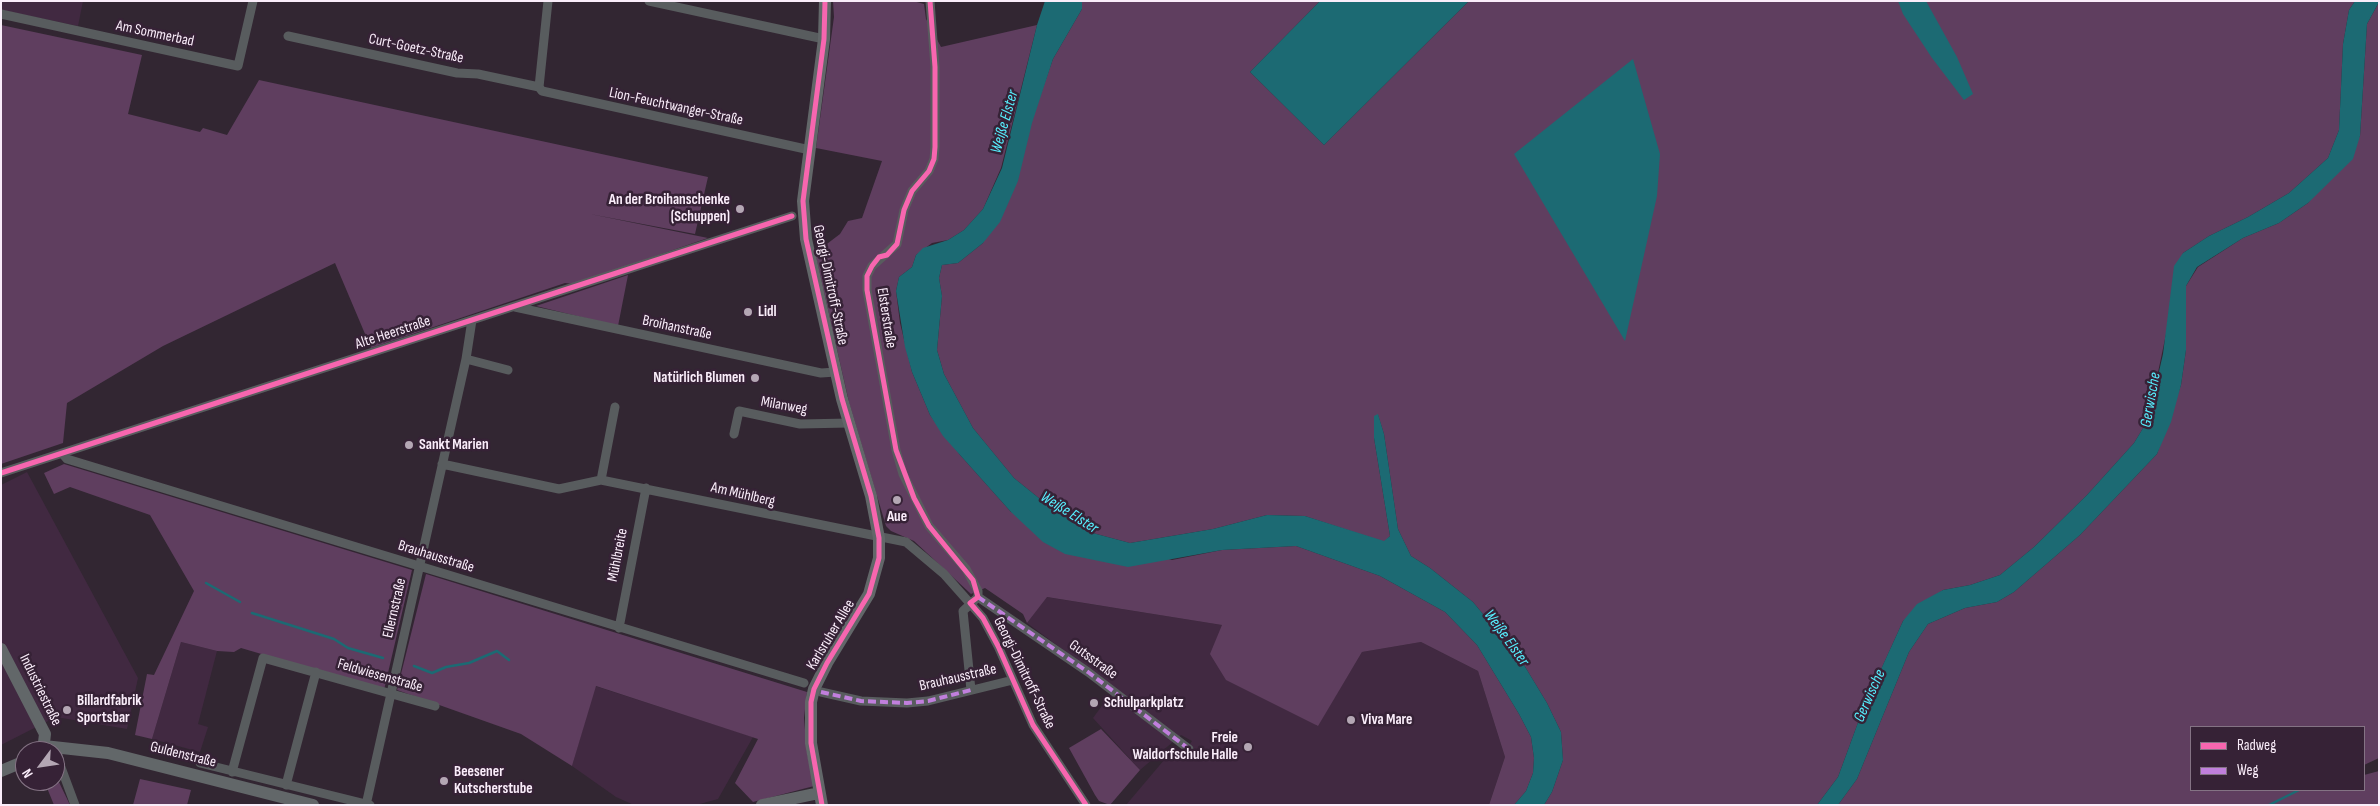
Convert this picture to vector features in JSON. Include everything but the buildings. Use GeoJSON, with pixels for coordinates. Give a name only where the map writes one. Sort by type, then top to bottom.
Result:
{"type":"FeatureCollection","features":[{"type":"Feature","properties":{"kind":"street"},"geometry":{"type":"LineString","coordinates":[[539,88],[548,1]]}},
{"type":"Feature","properties":{"kind":"street"},"geometry":{"type":"LineString","coordinates":[[649,1],[824,39]]}},
{"type":"Feature","properties":{"kind":"street","name":"Georgi-Dimitroff-Straße"},"geometry":{"type":"LineString","coordinates":[[825,1],[824,39],[803,200],[806,239],[836,372],[871,496],[879,538],[906,542],[944,574],[983,618],[998,646],[1033,725],[1086,805]]}},
{"type":"Feature","properties":{"kind":"street","name":"Elsterstraße"},"geometry":{"type":"LineString","coordinates":[[930,1],[935,67],[936,147],[934,159],[928,171],[912,191],[904,210],[897,244],[872,266],[867,276],[867,290],[896,450],[903,474],[930,526],[974,580],[978,597]]}},
{"type":"Feature","properties":{"kind":"street","name":"Am Sommerbad"},"geometry":{"type":"LineString","coordinates":[[1,14],[238,66],[252,2]]}},
{"type":"Feature","properties":{"kind":"street","name":"Curt-Goetz-Straße"},"geometry":{"type":"LineString","coordinates":[[288,36],[457,73],[478,74],[539,88]]}},
{"type":"Feature","properties":{"kind":"street","name":"Lion-Feuchtwanger-Straße"},"geometry":{"type":"LineString","coordinates":[[539,88],[542,92],[810,150]]}},
{"type":"Feature","properties":{"kind":"street","name":"Alte Heerstraße"},"geometry":{"type":"LineString","coordinates":[[1,473],[792,216]]}},
{"type":"Feature","properties":{"kind":"street","name":"Broihanstraße"},"geometry":{"type":"LineString","coordinates":[[513,307],[821,372],[836,372]]}},
{"type":"Feature","properties":{"kind":"street","name":"Ellernstraße"},"geometry":{"type":"LineString","coordinates":[[367,804],[466,359],[472,320]]}},
{"type":"Feature","properties":{"kind":"street"},"geometry":{"type":"LineString","coordinates":[[466,359],[508,370]]}},
{"type":"Feature","properties":{"kind":"street"},"geometry":{"type":"LineString","coordinates":[[601,480],[615,407]]}},
{"type":"Feature","properties":{"kind":"street","name":"Milanweg"},"geometry":{"type":"LineString","coordinates":[[734,434],[739,411],[800,424],[849,423]]}},
{"type":"Feature","properties":{"kind":"street","name":"Brauhausstraße"},"geometry":{"type":"LineString","coordinates":[[62,453],[67,459],[804,683]]}},
{"type":"Feature","properties":{"kind":"street","name":"Am Mühlberg"},"geometry":{"type":"LineString","coordinates":[[442,464],[560,489],[601,480],[879,538]]}},
{"type":"Feature","properties":{"kind":"street","name":"Mühlbreite"},"geometry":{"type":"LineString","coordinates":[[619,628],[646,488]]}},
{"type":"Feature","properties":{"kind":"street","name":"Karlsruher Allee"},"geometry":{"type":"LineString","coordinates":[[820,799],[810,728],[814,689],[826,663],[869,594],[877,566],[879,538]]}},
{"type":"Feature","properties":{"kind":"street"},"geometry":{"type":"LineString","coordinates":[[971,690],[963,611],[978,597]]}},
{"type":"Feature","properties":{"kind":"street","name":"Gutsstraße"},"geometry":{"type":"LineString","coordinates":[[978,597],[1088,672],[1189,749]]}},
{"type":"Feature","properties":{"kind":"street","name":"Industriestraße"},"geometry":{"type":"LineString","coordinates":[[1,648],[42,728],[45,741]]}},
{"type":"Feature","properties":{"kind":"street","name":"Feldwiesenstraße"},"geometry":{"type":"LineString","coordinates":[[232,772],[263,658],[391,692],[435,706]]}},
{"type":"Feature","properties":{"kind":"street","name":"Feldwiesenstraße"},"geometry":{"type":"LineString","coordinates":[[286,785],[316,672]]}},
{"type":"Feature","properties":{"kind":"street","name":"Brauhausstraße"},"geometry":{"type":"LineString","coordinates":[[821,692],[861,701],[907,703],[928,701],[1013,680]]}},
{"type":"Feature","properties":{"kind":"street","name":"Guldenstraße"},"geometry":{"type":"LineString","coordinates":[[65,750],[108,753],[313,805]]}},
{"type":"Feature","properties":{"kind":"street","name":"Guldenstraße"},"geometry":{"type":"LineString","coordinates":[[200,763],[367,804]]}},
{"type":"Feature","properties":{"kind":"street"},"geometry":{"type":"LineString","coordinates":[[1,772],[15,765]]}},
{"type":"Feature","properties":{"kind":"street"},"geometry":{"type":"LineString","coordinates":[[65,778],[75,805]]}},
{"type":"Feature","properties":{"kind":"street"},"geometry":{"type":"LineString","coordinates":[[762,805],[820,799]]}},
{"type":"Feature","properties":{"kind":"shaded area"},"geometry":{"type":"Polygon","coordinates":[[[1,1],[83,1],[78,26],[1,10],[1,1]]]}},
{"type":"Feature","properties":{"kind":"shaded area"},"geometry":{"type":"Polygon","coordinates":[[[833,1],[913,1],[924,4],[926,19],[941,47],[1037,25],[1001,168],[983,209],[964,230],[948,240],[932,243],[916,255],[912,267],[899,277],[896,291],[900,323],[912,372],[930,415],[960,455],[1011,512],[1172,560],[1222,550],[1296,546],[1380,576],[1445,612],[1477,645],[1531,737],[1534,758],[1533,773],[1526,791],[1514,805],[1489,805],[1505,757],[1478,671],[1421,642],[1362,652],[1318,726],[1226,680],[1210,654],[1222,625],[1047,597],[1027,623],[1023,614],[985,588],[971,594],[914,541],[891,531],[886,526],[849,402],[815,253],[840,234],[848,221],[862,218],[882,161],[816,148],[834,17],[833,1]]]}},
{"type":"Feature","properties":{"kind":"shaded area"},"geometry":{"type":"Polygon","coordinates":[[[1082,1],[1320,1],[1250,72],[1324,145],[1469,1],[2355,1],[2349,10],[2343,44],[2339,130],[2328,158],[2289,193],[2248,217],[2209,236],[2183,253],[2148,420],[2134,443],[2087,495],[2034,547],[2000,575],[1970,585],[1943,590],[1903,621],[1863,709],[1838,777],[1817,805],[1544,805],[1552,792],[1563,760],[1561,732],[1547,703],[1518,655],[1473,602],[1430,568],[1411,556],[1398,529],[1384,434],[1378,415],[1374,438],[1390,536],[1384,542],[1305,516],[1267,515],[1213,529],[1130,543],[1089,532],[1050,507],[1014,478],[973,428],[944,374],[937,350],[942,296],[939,278],[942,265],[958,263],[983,243],[1031,122],[1053,59],[1082,9],[1082,1]]]}},
{"type":"Feature","properties":{"kind":"shaded area"},"geometry":{"type":"Polygon","coordinates":[[[2379,2],[2379,758],[2365,765],[2365,726],[2190,726],[2190,791],[2365,791],[2365,775],[2379,771],[2379,805],[1838,805],[1857,779],[1909,652],[1928,624],[1965,608],[1997,602],[2014,592],[2080,535],[2157,454],[2181,385],[2186,350],[2186,286],[2198,267],[2243,238],[2279,223],[2308,203],[2360,136],[2367,24],[2379,2]]]}},
{"type":"Feature","properties":{"kind":"shaded area"},"geometry":{"type":"Polygon","coordinates":[[[1,25],[142,55],[128,114],[200,132],[203,128],[227,135],[259,80],[708,177],[695,234],[590,214],[708,238],[574,284],[565,283],[371,348],[335,263],[163,346],[67,403],[63,443],[1,464],[1,25]]]}},
{"type":"Feature","properties":{"kind":"shaded area"},"geometry":{"type":"Polygon","coordinates":[[[628,275],[618,326],[536,306],[628,275]]]}},
{"type":"Feature","properties":{"kind":"shaded area"},"geometry":{"type":"Polygon","coordinates":[[[64,464],[412,570],[384,690],[241,648],[234,652],[217,651],[181,642],[152,739],[135,735],[147,674],[154,675],[194,591],[150,515],[70,487],[54,494],[44,473],[64,464]]]}},
{"type":"Feature","properties":{"kind":"shaded area"},"geometry":{"type":"Polygon","coordinates":[[[27,472],[138,678],[127,729],[56,717],[1,745],[1,485],[27,472]]]}},
{"type":"Feature","properties":{"kind":"shaded area"},"geometry":{"type":"Polygon","coordinates":[[[426,574],[807,692],[804,718],[807,753],[814,786],[753,802],[735,783],[758,739],[596,686],[572,766],[521,734],[397,690],[426,574]]]}},
{"type":"Feature","properties":{"kind":"shaded area"},"geometry":{"type":"Polygon","coordinates":[[[1046,597],[1222,625],[1317,726],[1362,652],[1421,642],[1478,671],[1505,757],[1489,805],[1126,805],[1170,753],[1185,752],[1192,741],[1181,735],[1140,770],[1093,718],[1115,688],[1027,623],[1046,597]]]}},
{"type":"Feature","properties":{"kind":"shaded area"},"geometry":{"type":"Polygon","coordinates":[[[181,642],[217,651],[198,724],[208,727],[200,752],[152,739],[181,642]]]}},
{"type":"Feature","properties":{"kind":"shaded area"},"geometry":{"type":"Polygon","coordinates":[[[595,686],[753,737],[718,799],[696,805],[634,805],[616,797],[572,766],[595,686]]]}},
{"type":"Feature","properties":{"kind":"shaded area"},"geometry":{"type":"Polygon","coordinates":[[[1101,729],[1140,770],[1110,805],[1099,801],[1069,748],[1101,729]]]}},
{"type":"Feature","properties":{"kind":"shaded area"},"geometry":{"type":"Polygon","coordinates":[[[140,779],[191,790],[187,805],[133,805],[140,779]]]}},
{"type":"Feature","properties":{"kind":"shaded area"},"geometry":{"type":"Polygon","coordinates":[[[48,791],[63,791],[70,805],[54,805],[48,791]]]}},
{"type":"Feature","properties":{"kind":"water"},"geometry":{"type":"Polygon","coordinates":[[[1045,1],[1082,1],[1082,9],[1053,59],[1032,123],[1018,181],[1000,222],[983,243],[958,263],[942,265],[939,278],[942,296],[937,350],[944,374],[973,428],[1014,478],[1050,507],[1089,532],[1130,543],[1213,529],[1267,515],[1305,516],[1384,541],[1390,536],[1374,438],[1374,416],[1378,414],[1384,434],[1398,529],[1411,556],[1430,568],[1473,602],[1518,655],[1547,703],[1561,732],[1563,760],[1552,792],[1544,805],[1514,805],[1526,791],[1533,773],[1534,758],[1531,737],[1477,645],[1445,612],[1380,576],[1296,546],[1222,550],[1128,567],[1065,554],[1043,542],[1011,512],[943,436],[930,415],[912,372],[905,347],[896,291],[899,277],[912,267],[916,255],[923,248],[948,240],[964,230],[983,209],[1002,168],[1037,25],[1045,1]]]}},
{"type":"Feature","properties":{"kind":"water"},"geometry":{"type":"Polygon","coordinates":[[[1320,1],[1469,1],[1324,145],[1250,72],[1320,1]]]}},
{"type":"Feature","properties":{"kind":"water"},"geometry":{"type":"Polygon","coordinates":[[[1898,1],[1926,1],[1957,57],[1973,94],[1964,100],[1932,58],[1903,14],[1898,1]]]}},
{"type":"Feature","properties":{"kind":"water","name":"Gerwische"},"geometry":{"type":"Polygon","coordinates":[[[2355,1],[2379,2],[2367,24],[2360,136],[2353,159],[2308,203],[2279,223],[2243,238],[2197,267],[2186,286],[2186,350],[2181,385],[2171,422],[2157,454],[2080,535],[2014,592],[1997,602],[1965,608],[1928,624],[1909,652],[1857,779],[1838,805],[1817,805],[1838,777],[1863,709],[1887,656],[1903,621],[1917,604],[1943,590],[1970,585],[2000,575],[2034,547],[2087,495],[2134,443],[2148,420],[2163,354],[2174,266],[2183,253],[2209,236],[2248,217],[2289,193],[2328,158],[2339,130],[2343,44],[2349,10],[2355,1]]]}},
{"type":"Feature","properties":{"kind":"water"},"geometry":{"type":"Polygon","coordinates":[[[1633,59],[1660,154],[1657,196],[1625,341],[1514,154],[1633,59]]]}},
{"type":"Feature","properties":{"kind":"waterway"},"geometry":{"type":"LineString","coordinates":[[206,583],[240,602]]}},
{"type":"Feature","properties":{"kind":"waterway"},"geometry":{"type":"LineString","coordinates":[[252,613],[334,639],[348,648],[383,658]]}},
{"type":"Feature","properties":{"kind":"waterway"},"geometry":{"type":"LineString","coordinates":[[414,666],[432,673],[446,667],[469,663],[497,651],[509,660]]}},
{"type":"Feature","properties":{"kind":"waterway"},"geometry":{"type":"LineString","coordinates":[[2269,805],[2297,791]]}},
{"type":"Feature","properties":{"kind":"marked path"},"geometry":{"type":"LineString","coordinates":[[978,597],[1088,672],[1189,749]]}},
{"type":"Feature","properties":{"kind":"marked path"},"geometry":{"type":"LineString","coordinates":[[821,692],[861,701],[907,703],[928,701],[971,690]]}},
{"type":"Feature","properties":{"kind":"cycle path"},"geometry":{"type":"LineString","coordinates":[[822,805],[811,743],[811,702],[814,689],[827,663],[869,594],[879,558],[879,538],[871,496],[842,399],[806,239],[803,201],[824,39],[825,1]]}},
{"type":"Feature","properties":{"kind":"cycle path"},"geometry":{"type":"LineString","coordinates":[[930,1],[935,67],[934,159],[929,171],[912,191],[904,210],[897,244],[887,255],[879,257],[867,276],[867,290],[896,450],[914,498],[929,526],[973,580],[978,597],[970,603],[983,618],[998,646],[1033,725],[1086,805]]}},
{"type":"Feature","properties":{"kind":"cycle path"},"geometry":{"type":"LineString","coordinates":[[1,473],[792,216]]}},
{"type":"Feature","properties":{"kind":"place","name":"An der Broihanschenke (Schuppen)"},"geometry":{"type":"Point","coordinates":[740,209]}},
{"type":"Feature","properties":{"kind":"place","name":"Lidl"},"geometry":{"type":"Point","coordinates":[748,312]}},
{"type":"Feature","properties":{"kind":"place","name":"Natürlich Blumen"},"geometry":{"type":"Point","coordinates":[755,378]}},
{"type":"Feature","properties":{"kind":"place","name":"Sankt Marien"},"geometry":{"type":"Point","coordinates":[409,445]}},
{"type":"Feature","properties":{"kind":"place","name":"Aue"},"geometry":{"type":"Point","coordinates":[897,500]}},
{"type":"Feature","properties":{"kind":"place","name":"Schulparkplatz"},"geometry":{"type":"Point","coordinates":[1094,703]}},
{"type":"Feature","properties":{"kind":"place","name":"Billardfabrik Sportsbar"},"geometry":{"type":"Point","coordinates":[67,710]}},
{"type":"Feature","properties":{"kind":"place","name":"Viva Mare"},"geometry":{"type":"Point","coordinates":[1351,720]}},
{"type":"Feature","properties":{"kind":"place","name":"Freie Waldorfschule Halle"},"geometry":{"type":"Point","coordinates":[1248,747]}},
{"type":"Feature","properties":{"kind":"place","name":"Beesener Kutscherstube"},"geometry":{"type":"Point","coordinates":[444,781]}},
{"type":"Feature","properties":{"kind":"water label","name":"Weiße Elster"},"geometry":{"type":"Point","coordinates":[1005,122]}},
{"type":"Feature","properties":{"kind":"water label","name":"Weiße Elster"},"geometry":{"type":"Point","coordinates":[1069,513]}},
{"type":"Feature","properties":{"kind":"water label","name":"Weiße Elster"},"geometry":{"type":"Point","coordinates":[1506,638]}}]}
